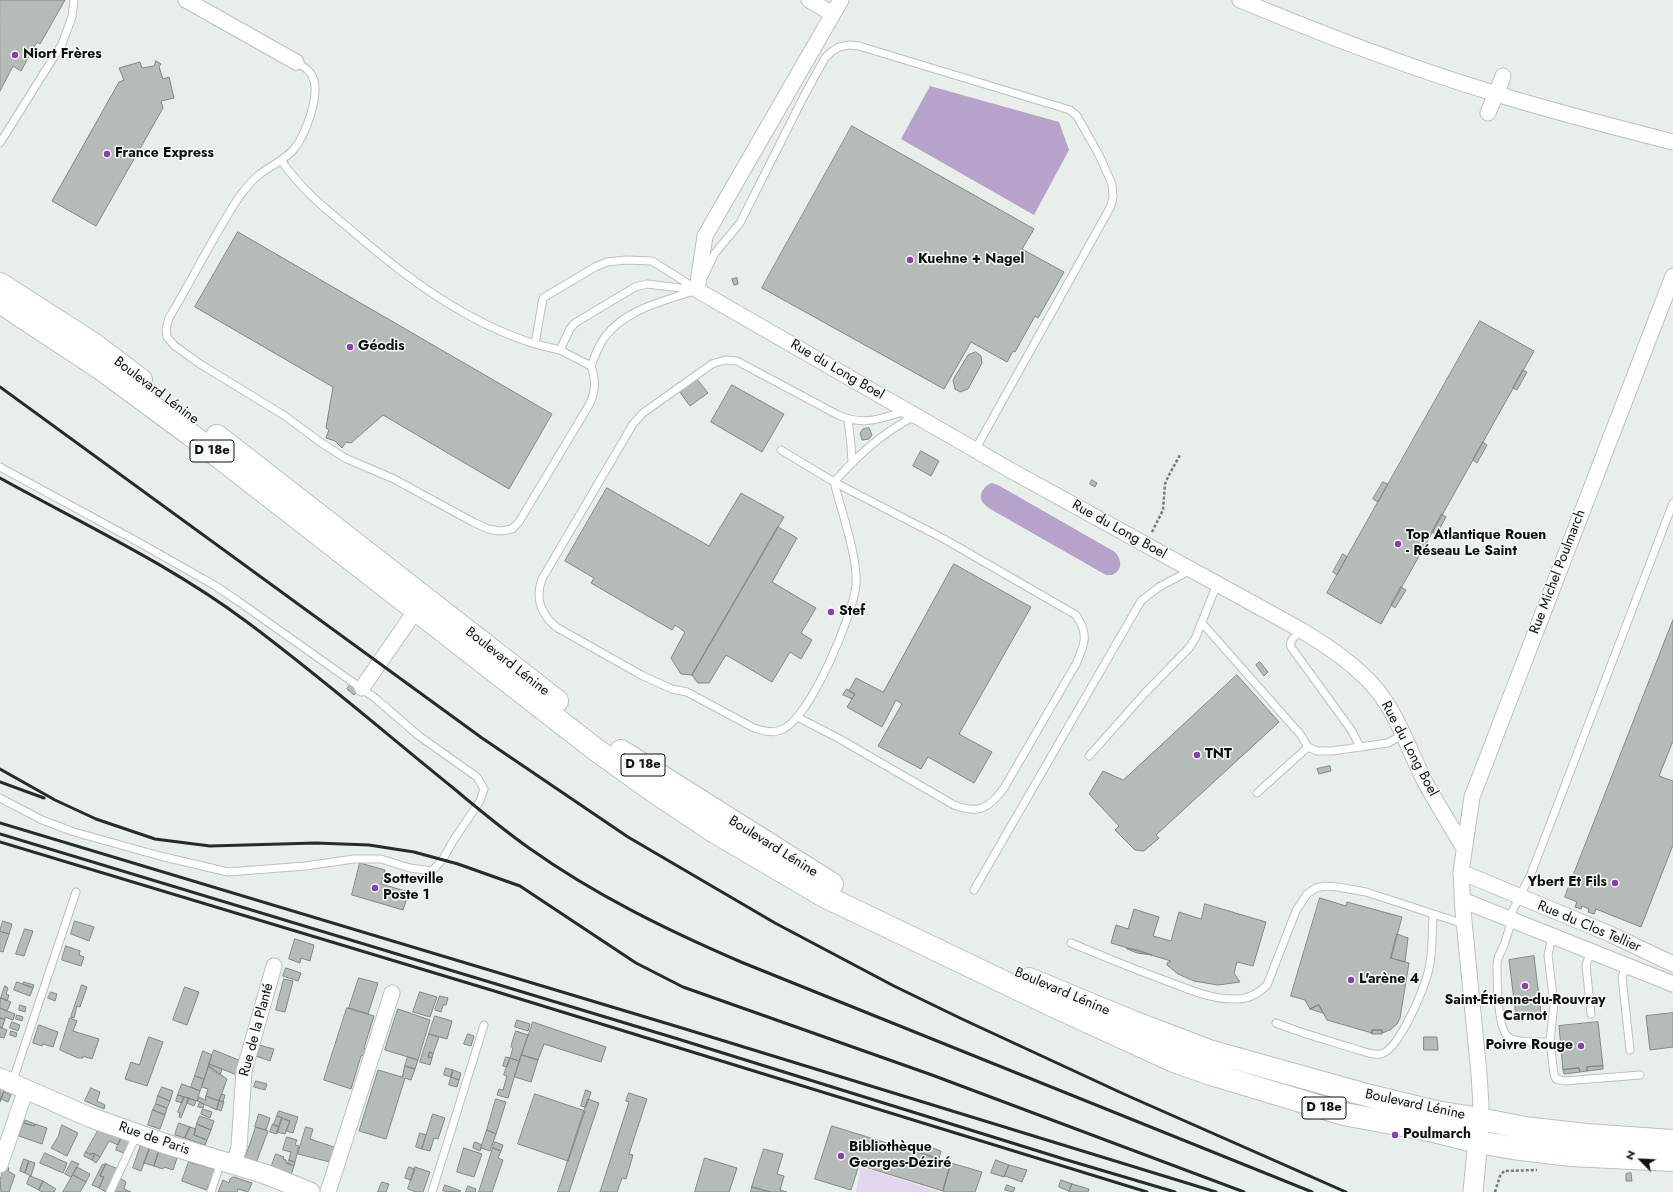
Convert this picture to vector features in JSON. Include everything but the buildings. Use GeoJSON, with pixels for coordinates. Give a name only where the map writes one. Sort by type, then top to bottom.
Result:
{"type":"FeatureCollection","features":[{"type":"Feature","properties":{"kind":"main road","name":"Boulevard Lénine"},"geometry":{"type":"LineString","coordinates":[[0,284],[92,343],[232,448],[622,752],[829,882],[1038,983],[1209,1051],[1370,1096],[1436,1112],[1524,1128],[1586,1135],[1673,1141]]}},
{"type":"Feature","properties":{"kind":"main road","name":"Boulevard Lénine"},"geometry":{"type":"LineString","coordinates":[[0,302],[100,368],[191,435],[416,610]]}},
{"type":"Feature","properties":{"kind":"main road","name":"D 18e"},"geometry":{"type":"LineString","coordinates":[[416,610],[589,744],[652,790],[715,832],[824,896],[1058,1008],[1174,1061],[1211,1074],[1344,1114],[1434,1131],[1478,1142],[1570,1155],[1673,1160]]}},
{"type":"Feature","properties":{"kind":"street"},"geometry":{"type":"LineString","coordinates":[[186,0],[296,62]]}},
{"type":"Feature","properties":{"kind":"street"},"geometry":{"type":"LineString","coordinates":[[809,0],[833,14]]}},
{"type":"Feature","properties":{"kind":"street"},"geometry":{"type":"LineString","coordinates":[[697,290],[705,236],[841,0]]}},
{"type":"Feature","properties":{"kind":"street"},"geometry":{"type":"LineString","coordinates":[[1245,1],[1328,36],[1407,65],[1496,94],[1673,142]]}},
{"type":"Feature","properties":{"kind":"street"},"geometry":{"type":"LineString","coordinates":[[1488,113],[1503,76]]}},
{"type":"Feature","properties":{"kind":"street","name":"Rue Michel Poulmarch"},"geometry":{"type":"LineString","coordinates":[[1480,1119],[1481,1106],[1479,1074],[1464,924],[1461,872],[1472,797],[1477,779],[1673,276]]}},
{"type":"Feature","properties":{"kind":"street","name":"Rue du Long Boel"},"geometry":{"type":"LineString","coordinates":[[697,290],[975,450],[1301,630],[1336,652],[1358,670],[1377,690],[1386,704],[1426,782],[1464,848]]}},
{"type":"Feature","properties":{"kind":"street"},"geometry":{"type":"LineString","coordinates":[[362,688],[416,610]]}},
{"type":"Feature","properties":{"kind":"street","name":"Rue du Clos Tellier"},"geometry":{"type":"LineString","coordinates":[[1461,872],[1610,934],[1673,964]]}},
{"type":"Feature","properties":{"kind":"street","name":"Rue du Clos Tellier"},"geometry":{"type":"LineString","coordinates":[[1462,900],[1626,965],[1672,980]]}},
{"type":"Feature","properties":{"kind":"street","name":"Rue de la Planté"},"geometry":{"type":"LineString","coordinates":[[228,1163],[239,1147],[244,1071],[274,966]]}},
{"type":"Feature","properties":{"kind":"street"},"geometry":{"type":"LineString","coordinates":[[328,1192],[392,993]]}},
{"type":"Feature","properties":{"kind":"street"},"geometry":{"type":"LineString","coordinates":[[0,1165],[12,1084]]}},
{"type":"Feature","properties":{"kind":"street","name":"Rue de Paris"},"geometry":{"type":"LineString","coordinates":[[12,1084],[89,1117],[137,1134],[271,1176],[310,1192]]}},
{"type":"Feature","properties":{"kind":"street"},"geometry":{"type":"LineString","coordinates":[[1473,1192],[1480,1119]]}},
{"type":"Feature","properties":{"kind":"lane"},"geometry":{"type":"LineString","coordinates":[[0,143],[62,44],[72,17],[74,0]]}},
{"type":"Feature","properties":{"kind":"lane"},"geometry":{"type":"LineString","coordinates":[[296,62],[306,68],[314,81],[314,103],[301,137],[294,150],[259,175],[239,197],[169,318],[166,329],[167,337],[175,346],[200,364],[285,416],[320,442],[345,458],[394,479],[473,522],[488,529],[500,531],[512,529],[519,522],[589,405],[595,387],[595,378],[591,366],[601,343],[608,334],[630,315],[640,309],[697,290],[715,253],[740,223],[804,96],[824,58],[830,52],[839,47],[849,45],[859,46],[1070,110],[1077,116],[1112,184],[1113,196],[1111,206],[975,450]]}},
{"type":"Feature","properties":{"kind":"lane"},"geometry":{"type":"LineString","coordinates":[[281,160],[292,177],[306,193],[381,256],[432,294],[488,326],[512,337],[560,350],[591,366]]}},
{"type":"Feature","properties":{"kind":"lane"},"geometry":{"type":"LineString","coordinates":[[535,344],[544,298],[595,267],[607,262],[626,260],[652,261],[697,290]]}},
{"type":"Feature","properties":{"kind":"lane"},"geometry":{"type":"LineString","coordinates":[[560,350],[570,329],[575,323],[635,287],[647,284],[697,290]]}},
{"type":"Feature","properties":{"kind":"lane"},"geometry":{"type":"LineString","coordinates":[[834,482],[854,559],[856,585],[850,609],[828,665],[797,717],[785,728],[775,732],[765,732],[754,728],[687,692],[672,689],[643,676],[556,626],[547,619],[541,609],[538,598],[542,579],[633,424],[643,413],[712,364],[725,360],[737,361],[848,420],[864,422],[911,413]]}},
{"type":"Feature","properties":{"kind":"lane"},"geometry":{"type":"LineString","coordinates":[[834,482],[852,462],[878,438],[911,413]]}},
{"type":"Feature","properties":{"kind":"lane"},"geometry":{"type":"LineString","coordinates":[[848,420],[852,462]]}},
{"type":"Feature","properties":{"kind":"lane"},"geometry":{"type":"LineString","coordinates":[[781,450],[834,482],[946,540],[1076,615],[1084,630],[1085,639],[1076,664],[1004,788],[996,799],[987,806],[977,810],[967,810],[954,805],[838,738],[797,717]]}},
{"type":"Feature","properties":{"kind":"lane"},"geometry":{"type":"LineString","coordinates":[[0,467],[214,586],[362,688],[419,736],[477,777],[484,789],[480,801],[453,841],[443,859],[432,871],[410,868],[381,859],[354,859],[305,866],[228,872],[160,856],[74,832],[42,820],[0,798]]}},
{"type":"Feature","properties":{"kind":"lane"},"geometry":{"type":"LineString","coordinates":[[1550,1042],[1518,1040],[1510,1038],[1504,1032],[1500,1015],[1497,964],[1498,958],[1504,945],[1510,919],[1534,866],[1673,503]]}},
{"type":"Feature","properties":{"kind":"lane"},"geometry":{"type":"LineString","coordinates":[[974,890],[1141,602],[1159,587],[1192,570]]}},
{"type":"Feature","properties":{"kind":"lane"},"geometry":{"type":"LineString","coordinates":[[1089,756],[1145,693],[1189,648],[1202,623],[1217,584]]}},
{"type":"Feature","properties":{"kind":"lane"},"geometry":{"type":"LineString","coordinates":[[1202,623],[1300,734],[1308,747],[1317,750],[1332,751],[1388,743],[1402,735]]}},
{"type":"Feature","properties":{"kind":"lane"},"geometry":{"type":"LineString","coordinates":[[1301,630],[1291,640],[1291,647],[1352,731],[1360,747]]}},
{"type":"Feature","properties":{"kind":"lane"},"geometry":{"type":"LineString","coordinates":[[1257,793],[1308,747]]}},
{"type":"Feature","properties":{"kind":"lane"},"geometry":{"type":"LineString","coordinates":[[1071,943],[1141,972],[1196,992],[1228,1000],[1240,999],[1259,993],[1267,985],[1296,911],[1307,894],[1316,888],[1332,886],[1366,892],[1464,924]]}},
{"type":"Feature","properties":{"kind":"lane"},"geometry":{"type":"LineString","coordinates":[[12,1084],[76,892]]}},
{"type":"Feature","properties":{"kind":"lane"},"geometry":{"type":"LineString","coordinates":[[1276,1023],[1298,1032],[1370,1053],[1380,1054],[1387,1052],[1400,1036],[1427,981],[1430,966],[1433,914]]}},
{"type":"Feature","properties":{"kind":"lane"},"geometry":{"type":"LineString","coordinates":[[1552,936],[1548,955],[1554,1004],[1550,1042],[1554,1074],[1560,1081],[1640,1074]]}},
{"type":"Feature","properties":{"kind":"lane"},"geometry":{"type":"LineString","coordinates":[[1591,951],[1586,965],[1591,1014]]}},
{"type":"Feature","properties":{"kind":"lane"},"geometry":{"type":"LineString","coordinates":[[1626,965],[1622,977],[1630,1050]]}},
{"type":"Feature","properties":{"kind":"lane"},"geometry":{"type":"LineString","coordinates":[[432,1192],[484,1025]]}},
{"type":"Feature","properties":{"kind":"lane"},"geometry":{"type":"LineString","coordinates":[[110,1192],[137,1134]]}},
{"type":"Feature","properties":{"kind":"lane"},"geometry":{"type":"LineString","coordinates":[[211,1192],[228,1163]]}},
{"type":"Feature","properties":{"kind":"path"},"geometry":{"type":"LineString","coordinates":[[1145,545],[1163,510],[1165,484],[1180,455]]}},
{"type":"Feature","properties":{"kind":"path"},"geometry":{"type":"LineString","coordinates":[[1495,1192],[1500,1176],[1504,1171],[1510,1170]]}},
{"type":"Feature","properties":{"kind":"shaded area"},"geometry":{"type":"Polygon","coordinates":[[[930,86],[1059,122],[1069,150],[1034,215],[901,139],[930,86]]]}},
{"type":"Feature","properties":{"kind":"shaded area"},"geometry":{"type":"Polygon","coordinates":[[[992,483],[1115,552],[1120,561],[1120,568],[1112,575],[1106,575],[989,508],[983,502],[981,495],[985,487],[992,483]]]}},
{"type":"Feature","properties":{"kind":"shaded area"},"geometry":{"type":"Polygon","coordinates":[[[861,1167],[940,1192],[856,1192],[861,1167]]]}},
{"type":"Feature","properties":{"kind":"railway"},"geometry":{"type":"LineString","coordinates":[[0,387],[482,738],[628,837],[775,923],[894,986],[1126,1095],[1346,1192]]}},
{"type":"Feature","properties":{"kind":"railway"},"geometry":{"type":"LineString","coordinates":[[0,478],[126,546],[218,601],[299,662],[480,811],[529,848],[580,881],[632,911],[741,962],[1312,1192]]}},
{"type":"Feature","properties":{"kind":"railway"},"geometry":{"type":"LineString","coordinates":[[0,769],[55,800],[96,819],[155,839],[210,846],[316,843],[369,845],[414,852],[458,864],[520,886],[636,963],[683,987],[932,1075],[1244,1192]]}},
{"type":"Feature","properties":{"kind":"railway"},"geometry":{"type":"LineString","coordinates":[[0,782],[44,798]]}},
{"type":"Feature","properties":{"kind":"railway"},"geometry":{"type":"LineString","coordinates":[[0,823],[682,1028],[1216,1192]]}},
{"type":"Feature","properties":{"kind":"railway"},"geometry":{"type":"LineString","coordinates":[[0,834],[678,1039],[1175,1192]]}},
{"type":"Feature","properties":{"kind":"railway"},"geometry":{"type":"LineString","coordinates":[[0,842],[491,990],[1147,1192]]}},
{"type":"Feature","properties":{"kind":"place","name":"Niort Frères"},"geometry":{"type":"Point","coordinates":[15,55]}},
{"type":"Feature","properties":{"kind":"place","name":"France Express"},"geometry":{"type":"Point","coordinates":[107,154]}},
{"type":"Feature","properties":{"kind":"place","name":"Kuehne + Nagel"},"geometry":{"type":"Point","coordinates":[910,260]}},
{"type":"Feature","properties":{"kind":"place","name":"Géodis"},"geometry":{"type":"Point","coordinates":[350,347]}},
{"type":"Feature","properties":{"kind":"place","name":"Top Atlantique Rouen - Réseau Le Saint"},"geometry":{"type":"Point","coordinates":[1398,544]}},
{"type":"Feature","properties":{"kind":"place","name":"Stef"},"geometry":{"type":"Point","coordinates":[831,612]}},
{"type":"Feature","properties":{"kind":"place","name":"TNT"},"geometry":{"type":"Point","coordinates":[1197,755]}},
{"type":"Feature","properties":{"kind":"place","name":"Ybert Et Fils"},"geometry":{"type":"Point","coordinates":[1615,883]}},
{"type":"Feature","properties":{"kind":"place","name":"Sotteville Poste 1"},"geometry":{"type":"Point","coordinates":[375,888]}},
{"type":"Feature","properties":{"kind":"place","name":"L'arène 4"},"geometry":{"type":"Point","coordinates":[1351,980]}},
{"type":"Feature","properties":{"kind":"place","name":"Saint-Étienne-du-Rouvray Carnot"},"geometry":{"type":"Point","coordinates":[1525,986]}},
{"type":"Feature","properties":{"kind":"place","name":"Poivre Rouge"},"geometry":{"type":"Point","coordinates":[1581,1046]}},
{"type":"Feature","properties":{"kind":"place","name":"Poulmarch"},"geometry":{"type":"Point","coordinates":[1395,1135]}},
{"type":"Feature","properties":{"kind":"place","name":"Bibliothèque Georges-Déziré"},"geometry":{"type":"Point","coordinates":[841,1156]}}]}
